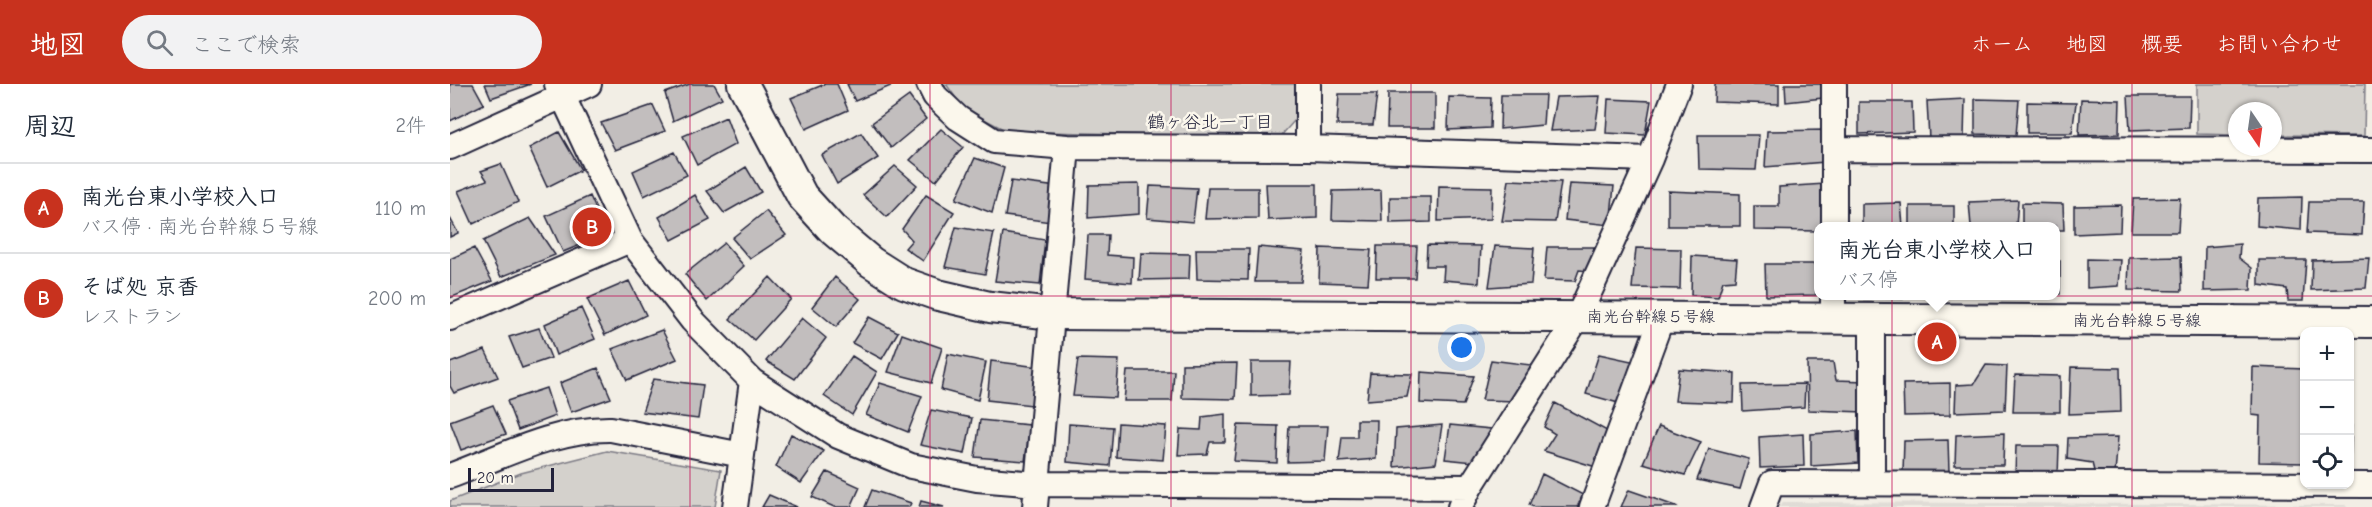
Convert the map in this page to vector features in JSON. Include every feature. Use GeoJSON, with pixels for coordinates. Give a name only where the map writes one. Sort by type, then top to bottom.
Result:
{"type":"FeatureCollection","features":[{"type":"Feature","properties":{"kind":"street"},"geometry":{"type":"LineString","coordinates":[[450,147],[560,91],[590,84]]}},
{"type":"Feature","properties":{"kind":"street","name":"南光台幹線５号線"},"geometry":{"type":"LineString","coordinates":[[743,84],[802,196],[833,231],[871,262],[904,283],[939,295],[990,307],[1053,314],[1578,317],[1662,317],[1833,307],[1872,319],[2372,322]]}},
{"type":"Feature","properties":{"kind":"street"},"geometry":{"type":"LineString","coordinates":[[929,84],[935,96],[958,118],[994,141],[1067,147],[1308,148],[1650,159]]}},
{"type":"Feature","properties":{"kind":"street"},"geometry":{"type":"LineString","coordinates":[[1308,84],[1308,148]]}},
{"type":"Feature","properties":{"kind":"street"},"geometry":{"type":"LineString","coordinates":[[560,91],[630,240],[692,320],[752,381],[838,436],[911,466],[977,479],[1036,496],[1465,497],[1578,317],[1650,159],[1679,84]]}},
{"type":"Feature","properties":{"kind":"street"},"geometry":{"type":"LineString","coordinates":[[1833,222],[1834,84]]}},
{"type":"Feature","properties":{"kind":"street"},"geometry":{"type":"LineString","coordinates":[[1036,496],[1067,147]]}},
{"type":"Feature","properties":{"kind":"street"},"geometry":{"type":"LineString","coordinates":[[1834,149],[2372,150]]}},
{"type":"Feature","properties":{"kind":"street"},"geometry":{"type":"LineString","coordinates":[[450,318],[630,240]]}},
{"type":"Feature","properties":{"kind":"street"},"geometry":{"type":"LineString","coordinates":[[1592,507],[1662,317]]}},
{"type":"Feature","properties":{"kind":"street"},"geometry":{"type":"LineString","coordinates":[[1872,319],[1872,483]]}},
{"type":"Feature","properties":{"kind":"street"},"geometry":{"type":"LineString","coordinates":[[735,507],[752,381]]}},
{"type":"Feature","properties":{"kind":"street"},"geometry":{"type":"LineString","coordinates":[[450,476],[568,432],[590,429],[611,429],[742,455]]}},
{"type":"Feature","properties":{"kind":"street"},"geometry":{"type":"LineString","coordinates":[[1763,507],[1772,483],[2372,485]]}},
{"type":"Feature","properties":{"kind":"shaded area"},"geometry":{"type":"Polygon","coordinates":[[[946,84],[1296,84],[1295,120],[1279,138],[1007,131],[963,108],[946,84]]]}},
{"type":"Feature","properties":{"kind":"shaded area"},"geometry":{"type":"Polygon","coordinates":[[[2197,84],[2365,84],[2364,136],[2282,135],[2282,102],[2228,102],[2228,135],[2197,134],[2197,84]]]}},
{"type":"Feature","properties":{"kind":"shaded area"},"geometry":{"type":"Polygon","coordinates":[[[607,451],[721,470],[715,507],[450,507],[450,501],[521,473],[607,451]]]}},
{"type":"Feature","properties":{"kind":"shaded area"},"geometry":{"type":"Polygon","coordinates":[[[1784,502],[2345,505],[2347,507],[1779,507],[1784,502]]]}},
{"type":"Feature","properties":{"kind":"building"},"geometry":{"type":"Polygon","coordinates":[[[450,84],[473,84],[484,104],[450,121],[450,84]]]}},
{"type":"Feature","properties":{"kind":"building"},"geometry":{"type":"Polygon","coordinates":[[[485,84],[531,84],[491,98],[485,84]]]}},
{"type":"Feature","properties":{"kind":"building"},"geometry":{"type":"Polygon","coordinates":[[[690,84],[714,84],[722,98],[673,121],[665,93],[690,84]]]}},
{"type":"Feature","properties":{"kind":"building"},"geometry":{"type":"Polygon","coordinates":[[[825,84],[837,84],[848,110],[806,129],[791,98],[825,84]]]}},
{"type":"Feature","properties":{"kind":"building"},"geometry":{"type":"Polygon","coordinates":[[[847,84],[892,84],[893,85],[855,101],[847,84]]]}},
{"type":"Feature","properties":{"kind":"building"},"geometry":{"type":"Polygon","coordinates":[[[1715,84],[1779,84],[1779,104],[1714,102],[1715,84]]]}},
{"type":"Feature","properties":{"kind":"building"},"geometry":{"type":"Polygon","coordinates":[[[1785,84],[1824,84],[1823,98],[1786,102],[1785,84]]]}},
{"type":"Feature","properties":{"kind":"building"},"geometry":{"type":"Polygon","coordinates":[[[1388,93],[1435,93],[1435,128],[1387,128],[1388,93]]]}},
{"type":"Feature","properties":{"kind":"building"},"geometry":{"type":"Polygon","coordinates":[[[1339,94],[1377,94],[1373,125],[1337,125],[1339,94]]]}},
{"type":"Feature","properties":{"kind":"building"},"geometry":{"type":"Polygon","coordinates":[[[1501,95],[1545,95],[1543,125],[1500,129],[1501,95]]]}},
{"type":"Feature","properties":{"kind":"building"},"geometry":{"type":"Polygon","coordinates":[[[909,96],[926,119],[891,148],[872,123],[909,96]]]}},
{"type":"Feature","properties":{"kind":"building"},"geometry":{"type":"Polygon","coordinates":[[[1600,96],[1595,129],[1550,131],[1556,97],[1600,96]]]}},
{"type":"Feature","properties":{"kind":"building"},"geometry":{"type":"Polygon","coordinates":[[[2128,96],[2190,96],[2189,128],[2130,130],[2128,96]]]}},
{"type":"Feature","properties":{"kind":"building"},"geometry":{"type":"Polygon","coordinates":[[[1449,97],[1491,98],[1490,128],[1448,130],[1449,97]]]}},
{"type":"Feature","properties":{"kind":"building"},"geometry":{"type":"Polygon","coordinates":[[[1608,99],[1651,101],[1645,135],[1606,133],[1608,99]]]}},
{"type":"Feature","properties":{"kind":"building"},"geometry":{"type":"Polygon","coordinates":[[[1965,99],[1964,138],[1929,139],[1927,101],[1965,99]]]}},
{"type":"Feature","properties":{"kind":"building"},"geometry":{"type":"Polygon","coordinates":[[[1975,99],[2019,100],[2016,135],[1975,134],[1975,99]]]}},
{"type":"Feature","properties":{"kind":"building"},"geometry":{"type":"Polygon","coordinates":[[[2081,99],[2120,100],[2119,134],[2079,135],[2081,99]]]}},
{"type":"Feature","properties":{"kind":"building"},"geometry":{"type":"Polygon","coordinates":[[[1859,102],[1912,102],[1913,132],[1859,134],[1859,102]]]}},
{"type":"Feature","properties":{"kind":"building"},"geometry":{"type":"Polygon","coordinates":[[[2027,102],[2076,103],[2072,133],[2027,133],[2027,102]]]}},
{"type":"Feature","properties":{"kind":"building"},"geometry":{"type":"Polygon","coordinates":[[[653,105],[665,131],[615,150],[601,123],[653,105]]]}},
{"type":"Feature","properties":{"kind":"building"},"geometry":{"type":"Polygon","coordinates":[[[726,117],[736,144],[697,165],[683,136],[726,117]]]}},
{"type":"Feature","properties":{"kind":"building"},"geometry":{"type":"Polygon","coordinates":[[[941,129],[963,147],[936,181],[910,160],[941,129]]]}},
{"type":"Feature","properties":{"kind":"building"},"geometry":{"type":"Polygon","coordinates":[[[1825,130],[1825,162],[1765,167],[1767,131],[1825,130]]]}},
{"type":"Feature","properties":{"kind":"building"},"geometry":{"type":"Polygon","coordinates":[[[559,132],[581,170],[547,187],[529,148],[559,132]]]}},
{"type":"Feature","properties":{"kind":"building"},"geometry":{"type":"Polygon","coordinates":[[[861,133],[878,158],[837,184],[822,155],[861,133]]]}},
{"type":"Feature","properties":{"kind":"building"},"geometry":{"type":"Polygon","coordinates":[[[1698,135],[1759,135],[1756,170],[1699,169],[1698,135]]]}},
{"type":"Feature","properties":{"kind":"building"},"geometry":{"type":"Polygon","coordinates":[[[674,152],[687,175],[644,196],[633,171],[674,152]]]}},
{"type":"Feature","properties":{"kind":"building"},"geometry":{"type":"Polygon","coordinates":[[[975,158],[1004,168],[992,213],[956,199],[975,158]]]}},
{"type":"Feature","properties":{"kind":"building"},"geometry":{"type":"Polygon","coordinates":[[[501,164],[518,202],[473,224],[458,191],[487,180],[481,171],[501,164]]]}},
{"type":"Feature","properties":{"kind":"building"},"geometry":{"type":"Polygon","coordinates":[[[895,166],[917,185],[887,217],[863,195],[895,166]]]}},
{"type":"Feature","properties":{"kind":"building"},"geometry":{"type":"Polygon","coordinates":[[[746,167],[761,192],[724,213],[707,191],[746,167]]]}},
{"type":"Feature","properties":{"kind":"building"},"geometry":{"type":"Polygon","coordinates":[[[1509,180],[1561,182],[1555,222],[1502,221],[1509,180]]]}},
{"type":"Feature","properties":{"kind":"building"},"geometry":{"type":"Polygon","coordinates":[[[1011,181],[1057,187],[1051,222],[1005,216],[1011,181]]]}},
{"type":"Feature","properties":{"kind":"building"},"geometry":{"type":"Polygon","coordinates":[[[1139,184],[1139,214],[1088,218],[1089,185],[1139,184]]]}},
{"type":"Feature","properties":{"kind":"building"},"geometry":{"type":"Polygon","coordinates":[[[1266,184],[1317,184],[1317,218],[1268,220],[1266,184]]]}},
{"type":"Feature","properties":{"kind":"building"},"geometry":{"type":"Polygon","coordinates":[[[1569,184],[1614,186],[1610,225],[1565,220],[1569,184]]]}},
{"type":"Feature","properties":{"kind":"building"},"geometry":{"type":"Polygon","coordinates":[[[1825,184],[1822,222],[1814,222],[1814,231],[1754,230],[1754,206],[1779,206],[1779,187],[1825,184]]]}},
{"type":"Feature","properties":{"kind":"building"},"geometry":{"type":"Polygon","coordinates":[[[1150,186],[1197,188],[1193,222],[1147,218],[1150,186]]]}},
{"type":"Feature","properties":{"kind":"building"},"geometry":{"type":"Polygon","coordinates":[[[1439,186],[1492,187],[1491,219],[1438,221],[1439,186]]]}},
{"type":"Feature","properties":{"kind":"building"},"geometry":{"type":"Polygon","coordinates":[[[1208,188],[1258,188],[1258,218],[1205,219],[1208,188]]]}},
{"type":"Feature","properties":{"kind":"building"},"geometry":{"type":"Polygon","coordinates":[[[1381,190],[1382,221],[1332,220],[1333,191],[1381,190]]]}},
{"type":"Feature","properties":{"kind":"building"},"geometry":{"type":"Polygon","coordinates":[[[1668,191],[1740,194],[1740,226],[1668,226],[1668,191]]]}},
{"type":"Feature","properties":{"kind":"building"},"geometry":{"type":"Polygon","coordinates":[[[695,195],[710,220],[672,240],[659,217],[695,195]]]}},
{"type":"Feature","properties":{"kind":"building"},"geometry":{"type":"Polygon","coordinates":[[[926,195],[954,212],[923,261],[905,248],[912,240],[902,229],[926,195]]]}},
{"type":"Feature","properties":{"kind":"building"},"geometry":{"type":"Polygon","coordinates":[[[590,196],[607,234],[563,252],[546,216],[590,196]]]}},
{"type":"Feature","properties":{"kind":"building"},"geometry":{"type":"Polygon","coordinates":[[[1390,197],[1431,197],[1431,222],[1390,223],[1390,197]]]}},
{"type":"Feature","properties":{"kind":"building"},"geometry":{"type":"Polygon","coordinates":[[[2302,197],[2301,230],[2257,226],[2258,198],[2302,197]]]}},
{"type":"Feature","properties":{"kind":"building"},"geometry":{"type":"Polygon","coordinates":[[[2180,198],[2178,232],[2131,232],[2133,199],[2180,198]]]}},
{"type":"Feature","properties":{"kind":"building"},"geometry":{"type":"Polygon","coordinates":[[[2018,200],[2016,222],[1971,222],[1969,202],[2018,200]]]}},
{"type":"Feature","properties":{"kind":"building"},"geometry":{"type":"Polygon","coordinates":[[[2309,202],[2364,202],[2362,235],[2307,233],[2309,202]]]}},
{"type":"Feature","properties":{"kind":"building"},"geometry":{"type":"Polygon","coordinates":[[[1901,203],[1903,222],[1862,222],[1862,204],[1901,203]]]}},
{"type":"Feature","properties":{"kind":"building"},"geometry":{"type":"Polygon","coordinates":[[[2022,203],[2063,204],[2064,230],[2060,230],[2060,222],[2022,222],[2022,203]]]}},
{"type":"Feature","properties":{"kind":"building"},"geometry":{"type":"Polygon","coordinates":[[[2121,205],[2120,232],[2074,234],[2074,206],[2121,205]]]}},
{"type":"Feature","properties":{"kind":"building"},"geometry":{"type":"Polygon","coordinates":[[[1910,206],[1954,206],[1954,222],[1910,222],[1910,206]]]}},
{"type":"Feature","properties":{"kind":"building"},"geometry":{"type":"Polygon","coordinates":[[[766,211],[786,235],[750,259],[732,238],[766,211]]]}},
{"type":"Feature","properties":{"kind":"building"},"geometry":{"type":"Polygon","coordinates":[[[450,218],[458,233],[450,237],[450,218]]]}},
{"type":"Feature","properties":{"kind":"building"},"geometry":{"type":"Polygon","coordinates":[[[530,218],[555,255],[501,277],[483,241],[530,218]]]}},
{"type":"Feature","properties":{"kind":"building"},"geometry":{"type":"Polygon","coordinates":[[[956,227],[994,233],[985,274],[945,267],[956,227]]]}},
{"type":"Feature","properties":{"kind":"building"},"geometry":{"type":"Polygon","coordinates":[[[1003,233],[1045,240],[1040,285],[995,281],[1003,233]]]}},
{"type":"Feature","properties":{"kind":"building"},"geometry":{"type":"Polygon","coordinates":[[[1088,235],[1108,235],[1107,255],[1133,257],[1132,283],[1085,279],[1088,235]]]}},
{"type":"Feature","properties":{"kind":"building"},"geometry":{"type":"Polygon","coordinates":[[[724,243],[744,266],[707,301],[685,274],[724,243]]]}},
{"type":"Feature","properties":{"kind":"building"},"geometry":{"type":"Polygon","coordinates":[[[2240,244],[2239,258],[2252,268],[2251,290],[2204,291],[2205,247],[2240,244]]]}},
{"type":"Feature","properties":{"kind":"building"},"geometry":{"type":"Polygon","coordinates":[[[1427,245],[1481,246],[1479,283],[1443,280],[1444,266],[1426,266],[1427,245]]]}},
{"type":"Feature","properties":{"kind":"building"},"geometry":{"type":"Polygon","coordinates":[[[1377,246],[1417,246],[1415,278],[1376,278],[1377,246]]]}},
{"type":"Feature","properties":{"kind":"building"},"geometry":{"type":"Polygon","coordinates":[[[1495,246],[1534,248],[1531,284],[1489,287],[1495,246]]]}},
{"type":"Feature","properties":{"kind":"building"},"geometry":{"type":"Polygon","coordinates":[[[1258,247],[1304,251],[1301,282],[1255,282],[1258,247]]]}},
{"type":"Feature","properties":{"kind":"building"},"geometry":{"type":"Polygon","coordinates":[[[1547,247],[1594,247],[1590,271],[1579,270],[1575,281],[1544,280],[1547,247]]]}},
{"type":"Feature","properties":{"kind":"building"},"geometry":{"type":"Polygon","coordinates":[[[474,248],[492,281],[450,298],[450,259],[474,248]]]}},
{"type":"Feature","properties":{"kind":"building"},"geometry":{"type":"Polygon","coordinates":[[[1320,248],[1371,250],[1368,284],[1319,282],[1320,248]]]}},
{"type":"Feature","properties":{"kind":"building"},"geometry":{"type":"Polygon","coordinates":[[[1636,248],[1681,249],[1680,289],[1632,288],[1636,248]]]}},
{"type":"Feature","properties":{"kind":"building"},"geometry":{"type":"Polygon","coordinates":[[[1196,249],[1249,249],[1248,280],[1197,279],[1196,249]]]}},
{"type":"Feature","properties":{"kind":"building"},"geometry":{"type":"Polygon","coordinates":[[[1141,253],[1190,254],[1189,279],[1139,280],[1141,253]]]}},
{"type":"Feature","properties":{"kind":"building"},"geometry":{"type":"Polygon","coordinates":[[[1692,256],[1737,259],[1735,280],[1723,281],[1718,297],[1691,295],[1692,256]]]}},
{"type":"Feature","properties":{"kind":"building"},"geometry":{"type":"Polygon","coordinates":[[[2181,257],[2182,291],[2128,290],[2129,258],[2181,257]]]}},
{"type":"Feature","properties":{"kind":"building"},"geometry":{"type":"Polygon","coordinates":[[[2369,258],[2366,288],[2311,290],[2312,260],[2369,258]]]}},
{"type":"Feature","properties":{"kind":"building"},"geometry":{"type":"Polygon","coordinates":[[[2087,259],[2121,260],[2119,286],[2087,288],[2087,259]]]}},
{"type":"Feature","properties":{"kind":"building"},"geometry":{"type":"Polygon","coordinates":[[[2259,260],[2306,260],[2303,301],[2288,301],[2287,289],[2259,285],[2259,260]]]}},
{"type":"Feature","properties":{"kind":"building"},"geometry":{"type":"Polygon","coordinates":[[[1765,264],[1814,264],[1814,295],[1766,296],[1765,264]]]}},
{"type":"Feature","properties":{"kind":"building"},"geometry":{"type":"Polygon","coordinates":[[[770,277],[791,299],[754,340],[730,319],[770,277]]]}},
{"type":"Feature","properties":{"kind":"building"},"geometry":{"type":"Polygon","coordinates":[[[835,277],[860,299],[836,327],[812,307],[835,277]]]}},
{"type":"Feature","properties":{"kind":"building"},"geometry":{"type":"Polygon","coordinates":[[[629,281],[646,315],[605,335],[587,299],[629,281]]]}},
{"type":"Feature","properties":{"kind":"building"},"geometry":{"type":"Polygon","coordinates":[[[581,308],[595,339],[556,355],[545,324],[581,308]]]}},
{"type":"Feature","properties":{"kind":"building"},"geometry":{"type":"Polygon","coordinates":[[[869,317],[898,332],[882,359],[852,343],[869,317]]]}},
{"type":"Feature","properties":{"kind":"building"},"geometry":{"type":"Polygon","coordinates":[[[802,318],[826,338],[795,379],[766,361],[802,318]]]}},
{"type":"Feature","properties":{"kind":"building"},"geometry":{"type":"Polygon","coordinates":[[[539,328],[551,358],[522,368],[509,337],[539,328]]]}},
{"type":"Feature","properties":{"kind":"building"},"geometry":{"type":"Polygon","coordinates":[[[662,330],[677,359],[627,380],[612,349],[662,330]]]}},
{"type":"Feature","properties":{"kind":"building"},"geometry":{"type":"Polygon","coordinates":[[[902,334],[942,348],[931,383],[888,372],[902,334]]]}},
{"type":"Feature","properties":{"kind":"building"},"geometry":{"type":"Polygon","coordinates":[[[485,350],[498,377],[454,393],[450,386],[450,363],[485,350]]]}},
{"type":"Feature","properties":{"kind":"building"},"geometry":{"type":"Polygon","coordinates":[[[948,354],[986,362],[978,400],[941,390],[948,354]]]}},
{"type":"Feature","properties":{"kind":"building"},"geometry":{"type":"Polygon","coordinates":[[[1599,354],[1636,362],[1622,404],[1586,394],[1599,354]]]}},
{"type":"Feature","properties":{"kind":"building"},"geometry":{"type":"Polygon","coordinates":[[[852,356],[877,372],[852,415],[824,396],[852,356]]]}},
{"type":"Feature","properties":{"kind":"building"},"geometry":{"type":"Polygon","coordinates":[[[1078,359],[1119,360],[1116,398],[1073,396],[1078,359]]]}},
{"type":"Feature","properties":{"kind":"building"},"geometry":{"type":"Polygon","coordinates":[[[1491,360],[1531,365],[1517,401],[1482,400],[1491,360]]]}},
{"type":"Feature","properties":{"kind":"building"},"geometry":{"type":"Polygon","coordinates":[[[991,361],[1038,367],[1032,405],[987,400],[991,361]]]}},
{"type":"Feature","properties":{"kind":"building"},"geometry":{"type":"Polygon","coordinates":[[[1251,362],[1291,362],[1289,395],[1251,396],[1251,362]]]}},
{"type":"Feature","properties":{"kind":"building"},"geometry":{"type":"Polygon","coordinates":[[[1807,362],[1833,362],[1836,380],[1865,381],[1864,412],[1808,410],[1807,362]]]}},
{"type":"Feature","properties":{"kind":"building"},"geometry":{"type":"Polygon","coordinates":[[[1237,363],[1235,399],[1182,398],[1182,364],[1237,363]]]}},
{"type":"Feature","properties":{"kind":"building"},"geometry":{"type":"Polygon","coordinates":[[[1986,365],[2007,366],[2005,410],[1955,412],[1956,385],[1974,384],[1986,365]]]}},
{"type":"Feature","properties":{"kind":"building"},"geometry":{"type":"Polygon","coordinates":[[[2071,367],[2120,368],[2121,412],[2069,414],[2071,367]]]}},
{"type":"Feature","properties":{"kind":"building"},"geometry":{"type":"Polygon","coordinates":[[[2253,367],[2300,369],[2300,463],[2259,462],[2260,416],[2252,415],[2253,367]]]}},
{"type":"Feature","properties":{"kind":"building"},"geometry":{"type":"Polygon","coordinates":[[[598,368],[611,398],[571,412],[560,383],[598,368]]]}},
{"type":"Feature","properties":{"kind":"building"},"geometry":{"type":"Polygon","coordinates":[[[1679,369],[1735,373],[1734,403],[1675,401],[1679,369]]]}},
{"type":"Feature","properties":{"kind":"building"},"geometry":{"type":"Polygon","coordinates":[[[1127,371],[1174,371],[1172,401],[1124,401],[1127,371]]]}},
{"type":"Feature","properties":{"kind":"building"},"geometry":{"type":"Polygon","coordinates":[[[1421,372],[1474,376],[1463,405],[1420,403],[1421,372]]]}},
{"type":"Feature","properties":{"kind":"building"},"geometry":{"type":"Polygon","coordinates":[[[1370,373],[1412,374],[1407,397],[1367,400],[1370,373]]]}},
{"type":"Feature","properties":{"kind":"building"},"geometry":{"type":"Polygon","coordinates":[[[2015,375],[2060,376],[2060,412],[2013,412],[2015,375]]]}},
{"type":"Feature","properties":{"kind":"building"},"geometry":{"type":"Polygon","coordinates":[[[653,379],[703,385],[698,419],[642,412],[653,379]]]}},
{"type":"Feature","properties":{"kind":"building"},"geometry":{"type":"Polygon","coordinates":[[[880,383],[922,396],[908,432],[866,415],[880,383]]]}},
{"type":"Feature","properties":{"kind":"building"},"geometry":{"type":"Polygon","coordinates":[[[1950,383],[1950,415],[1904,416],[1903,384],[1950,383]]]}},
{"type":"Feature","properties":{"kind":"building"},"geometry":{"type":"Polygon","coordinates":[[[1805,384],[1804,407],[1743,411],[1742,385],[1805,384]]]}},
{"type":"Feature","properties":{"kind":"building"},"geometry":{"type":"Polygon","coordinates":[[[546,388],[555,416],[518,430],[507,401],[546,388]]]}},
{"type":"Feature","properties":{"kind":"building"},"geometry":{"type":"Polygon","coordinates":[[[1555,403],[1609,432],[1596,467],[1544,451],[1555,434],[1544,427],[1555,403]]]}},
{"type":"Feature","properties":{"kind":"building"},"geometry":{"type":"Polygon","coordinates":[[[493,405],[506,434],[461,450],[450,421],[493,405]]]}},
{"type":"Feature","properties":{"kind":"building"},"geometry":{"type":"Polygon","coordinates":[[[931,410],[972,418],[965,454],[920,445],[931,410]]]}},
{"type":"Feature","properties":{"kind":"building"},"geometry":{"type":"Polygon","coordinates":[[[1225,414],[1225,442],[1210,442],[1207,454],[1178,455],[1180,429],[1201,430],[1202,417],[1225,414]]]}},
{"type":"Feature","properties":{"kind":"building"},"geometry":{"type":"Polygon","coordinates":[[[980,420],[1030,425],[1025,461],[975,457],[980,420]]]}},
{"type":"Feature","properties":{"kind":"building"},"geometry":{"type":"Polygon","coordinates":[[[1357,420],[1377,420],[1376,459],[1339,462],[1342,437],[1357,437],[1357,420]]]}},
{"type":"Feature","properties":{"kind":"building"},"geometry":{"type":"Polygon","coordinates":[[[1118,423],[1166,426],[1163,460],[1116,457],[1118,423]]]}},
{"type":"Feature","properties":{"kind":"building"},"geometry":{"type":"Polygon","coordinates":[[[1069,424],[1113,427],[1110,466],[1067,462],[1069,424]]]}},
{"type":"Feature","properties":{"kind":"building"},"geometry":{"type":"Polygon","coordinates":[[[1238,425],[1278,426],[1277,463],[1234,461],[1238,425]]]}},
{"type":"Feature","properties":{"kind":"building"},"geometry":{"type":"Polygon","coordinates":[[[1442,425],[1436,463],[1394,467],[1396,429],[1442,425]]]}},
{"type":"Feature","properties":{"kind":"building"},"geometry":{"type":"Polygon","coordinates":[[[1450,425],[1491,429],[1474,462],[1445,459],[1450,425]]]}},
{"type":"Feature","properties":{"kind":"building"},"geometry":{"type":"Polygon","coordinates":[[[1289,426],[1328,426],[1325,461],[1287,462],[1289,426]]]}},
{"type":"Feature","properties":{"kind":"building"},"geometry":{"type":"Polygon","coordinates":[[[1659,426],[1701,442],[1685,475],[1643,463],[1659,426]]]}},
{"type":"Feature","properties":{"kind":"building"},"geometry":{"type":"Polygon","coordinates":[[[1857,431],[1858,463],[1811,466],[1811,434],[1857,431]]]}},
{"type":"Feature","properties":{"kind":"building"},"geometry":{"type":"Polygon","coordinates":[[[2004,433],[2003,465],[1955,465],[1956,435],[2004,433]]]}},
{"type":"Feature","properties":{"kind":"building"},"geometry":{"type":"Polygon","coordinates":[[[791,434],[824,451],[801,483],[776,467],[791,434]]]}},
{"type":"Feature","properties":{"kind":"building"},"geometry":{"type":"Polygon","coordinates":[[[1803,434],[1804,466],[1760,468],[1759,437],[1803,434]]]}},
{"type":"Feature","properties":{"kind":"building"},"geometry":{"type":"Polygon","coordinates":[[[2118,437],[2115,474],[2095,475],[2092,463],[2067,459],[2068,438],[2118,437]]]}},
{"type":"Feature","properties":{"kind":"building"},"geometry":{"type":"Polygon","coordinates":[[[1948,440],[1949,471],[1903,472],[1904,441],[1948,440]]]}},
{"type":"Feature","properties":{"kind":"building"},"geometry":{"type":"Polygon","coordinates":[[[2016,446],[2059,446],[2058,477],[2015,474],[2016,446]]]}},
{"type":"Feature","properties":{"kind":"building"},"geometry":{"type":"Polygon","coordinates":[[[1709,449],[1749,459],[1740,489],[1697,480],[1709,449]]]}},
{"type":"Feature","properties":{"kind":"building"},"geometry":{"type":"Polygon","coordinates":[[[827,472],[860,487],[851,507],[834,507],[812,497],[827,472]]]}},
{"type":"Feature","properties":{"kind":"building"},"geometry":{"type":"Polygon","coordinates":[[[1542,474],[1583,495],[1577,507],[1529,505],[1542,474]]]}},
{"type":"Feature","properties":{"kind":"building"},"geometry":{"type":"Polygon","coordinates":[[[872,490],[911,503],[909,507],[865,507],[872,490]]]}},
{"type":"Feature","properties":{"kind":"building"},"geometry":{"type":"Polygon","coordinates":[[[1629,490],[1678,507],[1621,507],[1629,490]]]}},
{"type":"Feature","properties":{"kind":"building"},"geometry":{"type":"Polygon","coordinates":[[[769,495],[797,507],[762,507],[769,495]]]}},
{"type":"Feature","properties":{"kind":"building"},"geometry":{"type":"Polygon","coordinates":[[[921,501],[944,507],[919,507],[921,501]]]}},
{"type":"Feature","properties":{"kind":"place","name":"そば処 京香"},"geometry":{"type":"Point","coordinates":[592,227]}},
{"type":"Feature","properties":{"kind":"place","name":"南光台東小学校入口"},"geometry":{"type":"Point","coordinates":[1937,342]}},
{"type":"Feature","properties":{"kind":"district","name":"鶴ヶ谷北一丁目"},"geometry":{"type":"Point","coordinates":[1210,122]}}]}
